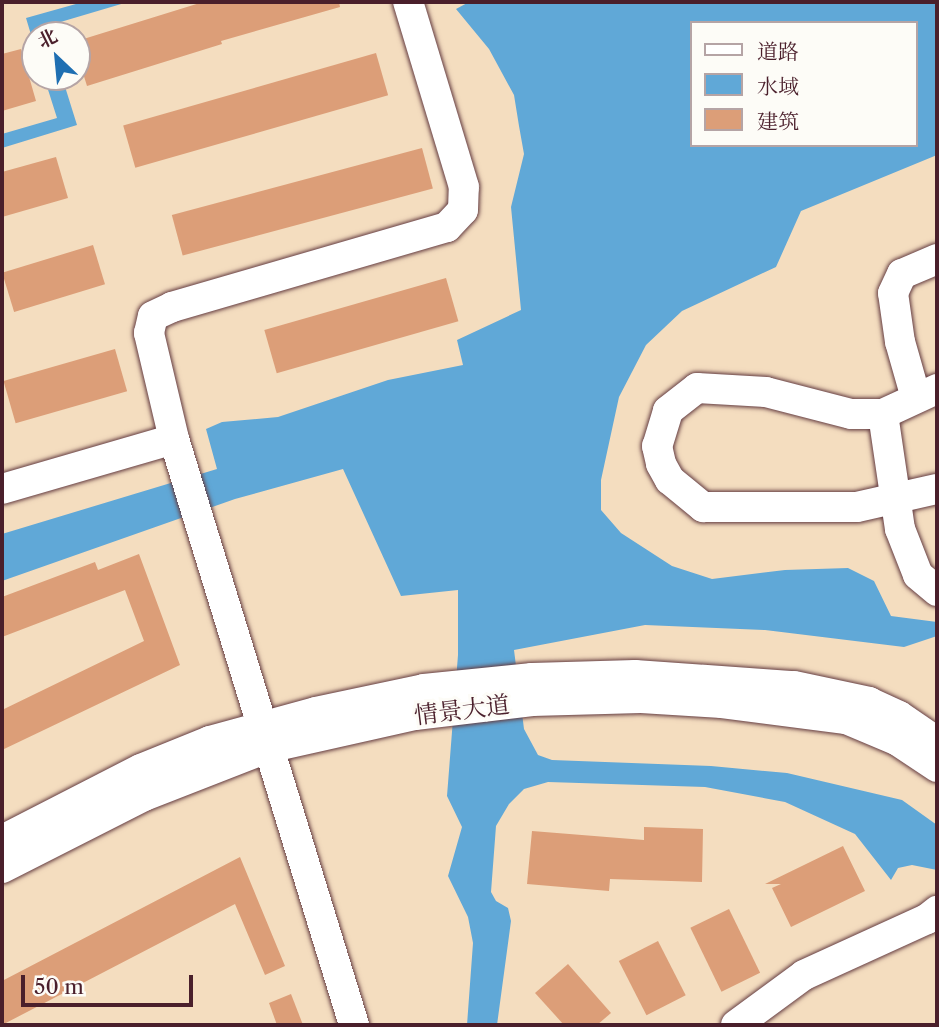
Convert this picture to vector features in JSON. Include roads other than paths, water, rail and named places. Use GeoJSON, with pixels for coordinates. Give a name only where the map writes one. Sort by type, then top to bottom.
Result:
{"type":"FeatureCollection","features":[{"type":"Feature","properties":{"kind":"street"},"geometry":{"type":"LineString","coordinates":[[354,1025],[201,528],[178,450],[149,333],[153,316],[172,307],[447,227],[463,210],[464,187],[408,2]]}},
{"type":"Feature","properties":{"kind":"street"},"geometry":{"type":"LineString","coordinates":[[937,259],[902,274],[893,293],[900,342],[927,394],[883,414],[851,414],[766,392],[697,388],[668,411],[657,446],[661,464],[670,480],[703,507],[857,507],[937,489]]}},
{"type":"Feature","properties":{"kind":"street"},"geometry":{"type":"LineString","coordinates":[[883,414],[898,498],[900,529],[918,575],[937,591]]}},
{"type":"Feature","properties":{"kind":"street"},"geometry":{"type":"LineString","coordinates":[[2,489],[178,450]]}},
{"type":"Feature","properties":{"kind":"street","name":"情景大道"},"geometry":{"type":"LineString","coordinates":[[2,840],[141,769],[210,741],[265,737],[426,701],[648,675],[737,680],[833,692],[879,706],[937,742]]}},
{"type":"Feature","properties":{"kind":"street","name":"情景大道"},"geometry":{"type":"LineString","coordinates":[[532,690],[722,703],[846,719],[898,741],[937,766]]}},
{"type":"Feature","properties":{"kind":"street","name":"情景大道"},"geometry":{"type":"LineString","coordinates":[[2,867],[265,737]]}},
{"type":"Feature","properties":{"kind":"street"},"geometry":{"type":"LineString","coordinates":[[736,1025],[804,975],[927,919],[937,911]]}},
{"type":"Feature","properties":{"kind":"water"},"geometry":{"type":"Polygon","coordinates":[[[83,2],[128,2],[64,21],[27,21],[26,18],[83,2]]]}},
{"type":"Feature","properties":{"kind":"water"},"geometry":{"type":"Polygon","coordinates":[[[469,2],[937,2],[937,155],[801,211],[776,267],[682,311],[646,345],[619,397],[601,480],[601,510],[621,533],[672,566],[712,579],[785,570],[848,568],[874,581],[891,616],[937,622],[937,636],[904,647],[765,630],[645,625],[514,650],[524,729],[538,755],[552,760],[711,766],[787,773],[902,800],[937,825],[937,870],[912,865],[898,868],[891,880],[855,834],[785,802],[705,787],[548,782],[524,789],[509,804],[496,826],[491,892],[496,901],[508,908],[511,921],[497,1025],[467,1025],[473,943],[468,917],[448,876],[462,827],[447,796],[458,655],[458,590],[401,596],[343,469],[235,499],[2,581],[2,534],[217,469],[206,429],[222,422],[278,417],[388,380],[463,365],[457,340],[521,310],[511,207],[524,154],[514,95],[489,49],[456,9],[469,2]]]}},
{"type":"Feature","properties":{"kind":"water"},"geometry":{"type":"Polygon","coordinates":[[[48,91],[66,91],[77,125],[2,148],[2,134],[57,118],[48,91]]]}}]}
